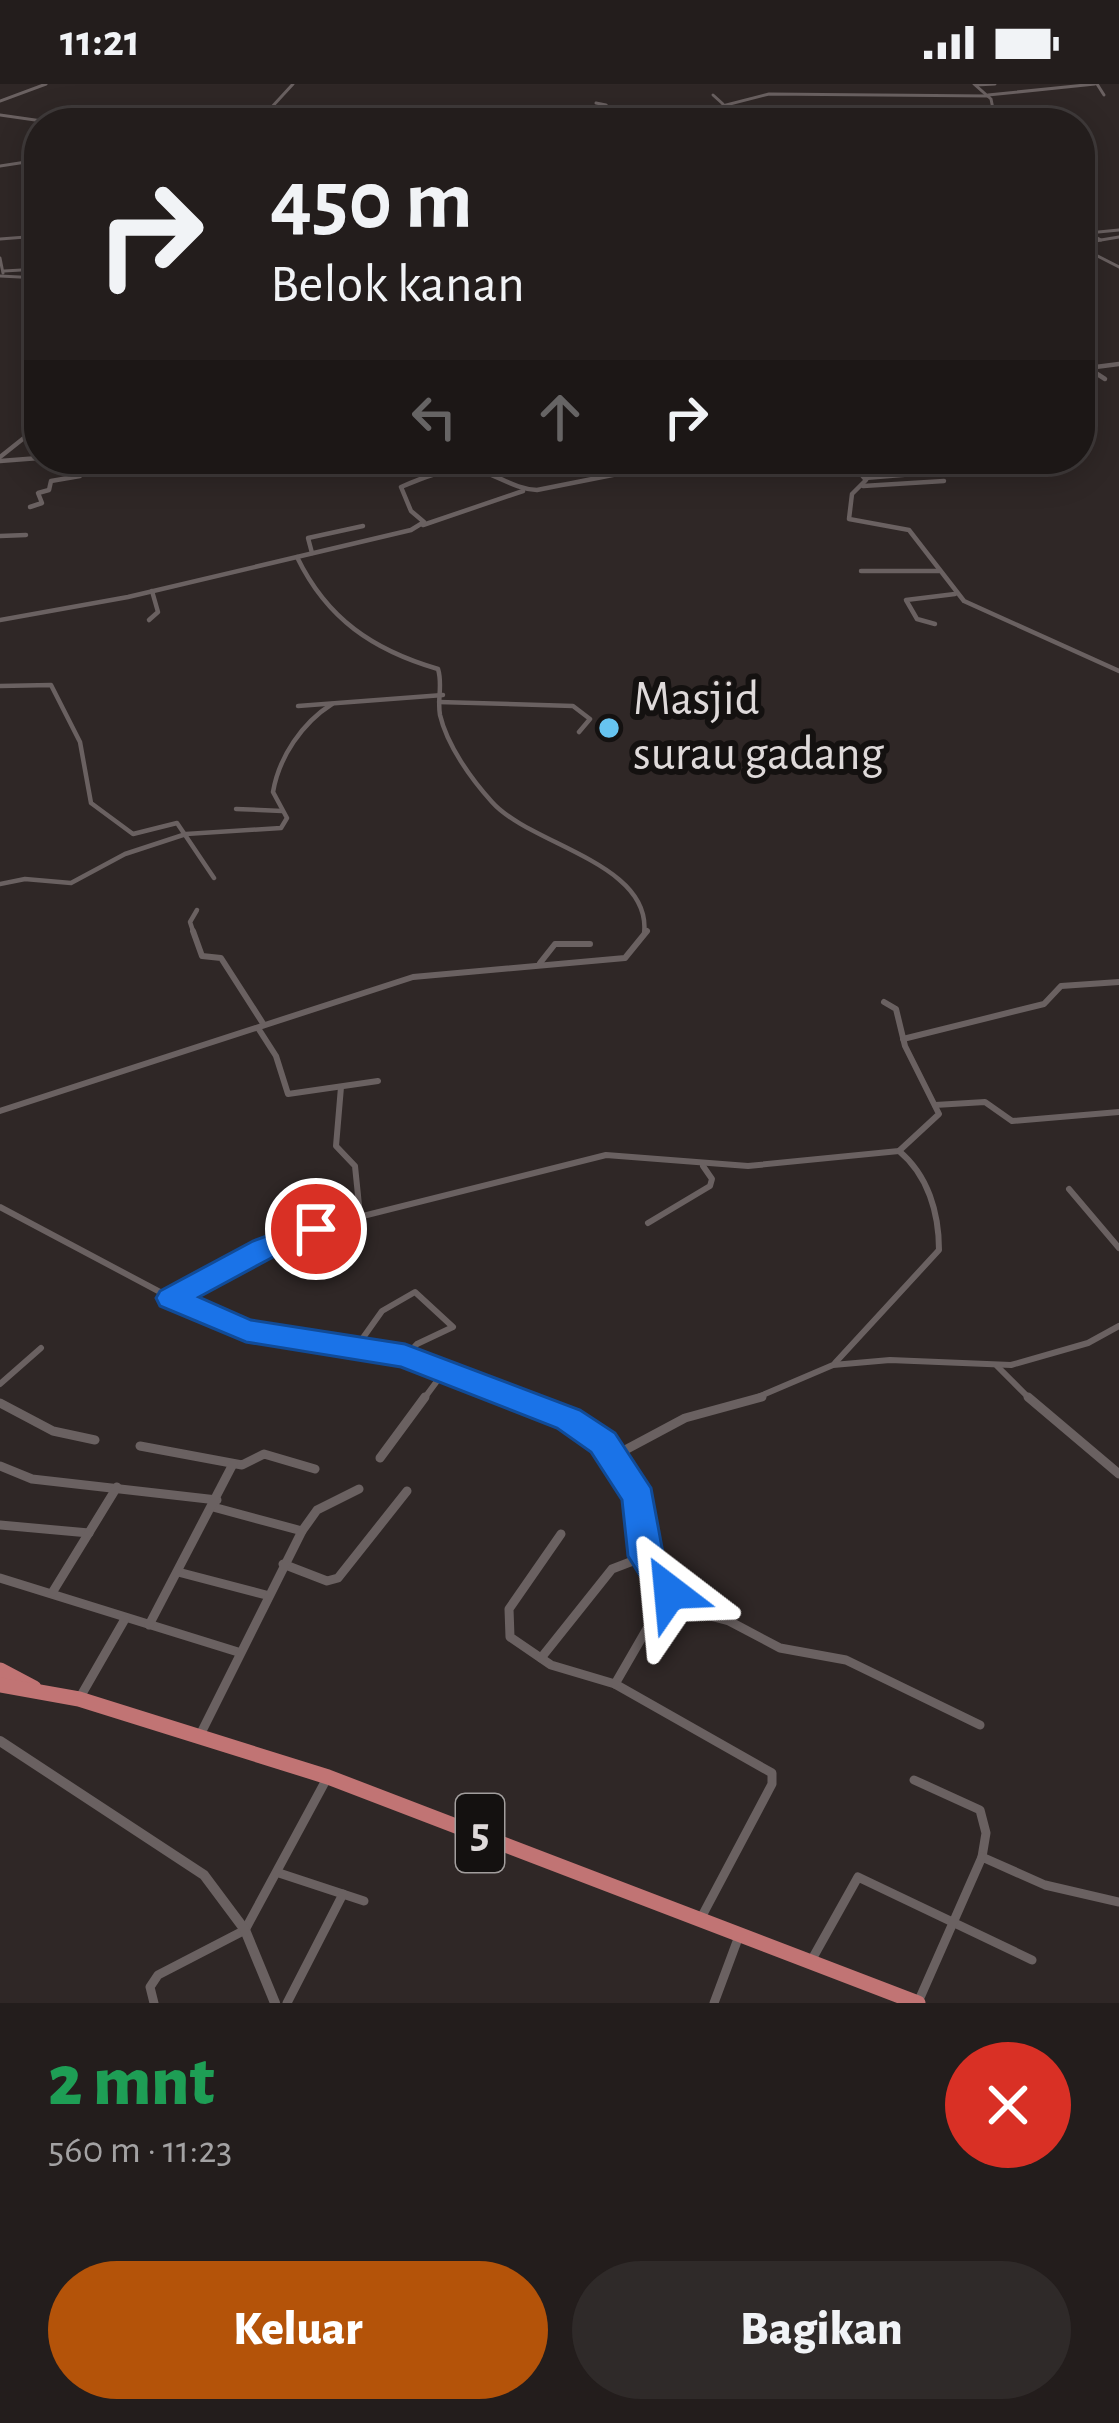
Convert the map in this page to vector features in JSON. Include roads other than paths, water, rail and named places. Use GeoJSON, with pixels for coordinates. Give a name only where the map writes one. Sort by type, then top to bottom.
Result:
{"type":"FeatureCollection","features":[{"type":"Feature","properties":{"kind":"highway"},"geometry":{"type":"LineString","coordinates":[[0,1670],[34,1688]]}},
{"type":"Feature","properties":{"kind":"highway"},"geometry":{"type":"LineString","coordinates":[[0,1685],[34,1688]]}},
{"type":"Feature","properties":{"kind":"highway","name":"5"},"geometry":{"type":"LineString","coordinates":[[34,1688],[328,1777],[912,2002]]}},
{"type":"Feature","properties":{"kind":"street"},"geometry":{"type":"LineString","coordinates":[[0,100],[45,84]]}},
{"type":"Feature","properties":{"kind":"street"},"geometry":{"type":"LineString","coordinates":[[272,108],[293,84]]}},
{"type":"Feature","properties":{"kind":"street"},"geometry":{"type":"LineString","coordinates":[[795,84],[802,93]]}},
{"type":"Feature","properties":{"kind":"street"},"geometry":{"type":"LineString","coordinates":[[975,85],[994,84]]}},
{"type":"Feature","properties":{"kind":"street"},"geometry":{"type":"LineString","coordinates":[[709,108],[742,98],[802,93],[989,96],[1096,84],[1105,94]]}},
{"type":"Feature","properties":{"kind":"street"},"geometry":{"type":"LineString","coordinates":[[975,85],[989,96],[993,108]]}},
{"type":"Feature","properties":{"kind":"street"},"geometry":{"type":"LineString","coordinates":[[736,89],[742,98]]}},
{"type":"Feature","properties":{"kind":"street"},"geometry":{"type":"LineString","coordinates":[[712,94],[723,104]]}},
{"type":"Feature","properties":{"kind":"street"},"geometry":{"type":"LineString","coordinates":[[596,103],[609,108]]}},
{"type":"Feature","properties":{"kind":"street"},"geometry":{"type":"LineString","coordinates":[[3,156],[11,165]]}},
{"type":"Feature","properties":{"kind":"street"},"geometry":{"type":"LineString","coordinates":[[0,166],[24,163]]}},
{"type":"Feature","properties":{"kind":"street"},"geometry":{"type":"LineString","coordinates":[[1095,241],[1119,233]]}},
{"type":"Feature","properties":{"kind":"street"},"geometry":{"type":"LineString","coordinates":[[1095,237],[1101,240]]}},
{"type":"Feature","properties":{"kind":"street"},"geometry":{"type":"LineString","coordinates":[[0,258],[2,275]]}},
{"type":"Feature","properties":{"kind":"street"},"geometry":{"type":"LineString","coordinates":[[1095,374],[1105,379]]}},
{"type":"Feature","properties":{"kind":"street"},"geometry":{"type":"LineString","coordinates":[[0,459],[24,439]]}},
{"type":"Feature","properties":{"kind":"street"},"geometry":{"type":"LineString","coordinates":[[30,507],[42,503],[38,494],[49,490],[51,482],[79,474]]}},
{"type":"Feature","properties":{"kind":"street"},"geometry":{"type":"LineString","coordinates":[[423,525],[398,492],[409,482],[448,474]]}},
{"type":"Feature","properties":{"kind":"street"},"geometry":{"type":"LineString","coordinates":[[485,474],[527,490]]}},
{"type":"Feature","properties":{"kind":"street"},"geometry":{"type":"LineString","coordinates":[[0,620],[297,557],[423,525],[527,490],[613,474]]}},
{"type":"Feature","properties":{"kind":"street"},"geometry":{"type":"LineString","coordinates":[[861,474],[865,478]]}},
{"type":"Feature","properties":{"kind":"street"},"geometry":{"type":"LineString","coordinates":[[865,478],[914,474]]}},
{"type":"Feature","properties":{"kind":"street"},"geometry":{"type":"LineString","coordinates":[[863,486],[865,478]]}},
{"type":"Feature","properties":{"kind":"street"},"geometry":{"type":"LineString","coordinates":[[944,481],[863,486],[852,494],[848,518],[909,530],[955,594],[992,618],[1119,670]]}},
{"type":"Feature","properties":{"kind":"street"},"geometry":{"type":"LineString","coordinates":[[312,553],[308,538],[363,526]]}},
{"type":"Feature","properties":{"kind":"street"},"geometry":{"type":"LineString","coordinates":[[335,532],[348,537]]}},
{"type":"Feature","properties":{"kind":"street"},"geometry":{"type":"LineString","coordinates":[[0,536],[26,535]]}},
{"type":"Feature","properties":{"kind":"street"},"geometry":{"type":"LineString","coordinates":[[0,1111],[412,976],[625,958],[647,931],[641,907],[609,867],[498,809],[450,741],[438,669],[386,654],[335,614],[308,584],[297,557]]}},
{"type":"Feature","properties":{"kind":"street"},"geometry":{"type":"LineString","coordinates":[[861,571],[874,575],[939,571]]}},
{"type":"Feature","properties":{"kind":"street"},"geometry":{"type":"LineString","coordinates":[[149,620],[158,612],[152,591]]}},
{"type":"Feature","properties":{"kind":"street"},"geometry":{"type":"LineString","coordinates":[[935,624],[916,619],[906,600],[955,594]]}},
{"type":"Feature","properties":{"kind":"street"},"geometry":{"type":"LineString","coordinates":[[0,686],[53,688],[87,763],[92,803],[133,834],[170,821],[186,834],[214,878]]}},
{"type":"Feature","properties":{"kind":"street"},"geometry":{"type":"LineString","coordinates":[[298,706],[441,699],[577,708],[590,720],[579,732]]}},
{"type":"Feature","properties":{"kind":"street"},"geometry":{"type":"LineString","coordinates":[[0,884],[25,879],[77,882],[125,854],[186,834],[227,828],[272,831],[286,823],[273,797],[281,756],[302,739],[312,716],[332,704]]}},
{"type":"Feature","properties":{"kind":"street"},"geometry":{"type":"LineString","coordinates":[[236,808],[282,812]]}},
{"type":"Feature","properties":{"kind":"street"},"geometry":{"type":"LineString","coordinates":[[196,910],[190,922],[202,956],[220,957],[276,1056],[288,1094],[378,1081]]}},
{"type":"Feature","properties":{"kind":"street"},"geometry":{"type":"LineString","coordinates":[[539,963],[555,944],[590,944]]}},
{"type":"Feature","properties":{"kind":"street"},"geometry":{"type":"LineString","coordinates":[[903,1039],[1047,1003],[1064,985],[1119,982]]}},
{"type":"Feature","properties":{"kind":"street"},"geometry":{"type":"LineString","coordinates":[[172,1298],[264,1248],[359,1216],[560,1170],[592,1157],[748,1166],[899,1151],[938,1119],[903,1039],[896,1009],[884,1002]]}},
{"type":"Feature","properties":{"kind":"street"},"geometry":{"type":"LineString","coordinates":[[341,1087],[334,1112],[336,1146],[355,1166],[359,1216]]}},
{"type":"Feature","properties":{"kind":"street"},"geometry":{"type":"LineString","coordinates":[[935,1105],[985,1102],[1006,1121],[1119,1112]]}},
{"type":"Feature","properties":{"kind":"street"},"geometry":{"type":"LineString","coordinates":[[833,1365],[939,1250],[934,1210],[916,1165],[899,1151]]}},
{"type":"Feature","properties":{"kind":"street"},"geometry":{"type":"LineString","coordinates":[[648,1222],[710,1186],[711,1175],[701,1164]]}},
{"type":"Feature","properties":{"kind":"street"},"geometry":{"type":"LineString","coordinates":[[1069,1189],[1119,1248]]}},
{"type":"Feature","properties":{"kind":"street"},"geometry":{"type":"LineString","coordinates":[[0,1207],[172,1298],[246,1330],[405,1356],[547,1406],[596,1436],[641,1504],[646,1556],[668,1584],[665,1604],[629,1651],[615,1684]]}},
{"type":"Feature","properties":{"kind":"street"},"geometry":{"type":"LineString","coordinates":[[355,1349],[382,1311],[415,1292],[453,1327],[417,1344],[405,1356]]}},
{"type":"Feature","properties":{"kind":"street"},"geometry":{"type":"LineString","coordinates":[[612,1456],[686,1418],[770,1395],[833,1365],[896,1360],[997,1366],[1088,1343],[1119,1327]]}},
{"type":"Feature","properties":{"kind":"street"},"geometry":{"type":"LineString","coordinates":[[0,1384],[41,1348]]}},
{"type":"Feature","properties":{"kind":"street"},"geometry":{"type":"LineString","coordinates":[[997,1366],[1053,1422],[1119,1474]]}},
{"type":"Feature","properties":{"kind":"street"},"geometry":{"type":"LineString","coordinates":[[380,1458],[443,1373]]}},
{"type":"Feature","properties":{"kind":"street"},"geometry":{"type":"LineString","coordinates":[[0,1403],[53,1431],[95,1440]]}},
{"type":"Feature","properties":{"kind":"street"},"geometry":{"type":"LineString","coordinates":[[140,1446],[243,1465],[262,1454],[315,1468]]}},
{"type":"Feature","properties":{"kind":"street"},"geometry":{"type":"LineString","coordinates":[[148,1626],[233,1464]]}},
{"type":"Feature","properties":{"kind":"street"},"geometry":{"type":"LineString","coordinates":[[0,1466],[28,1479],[117,1486],[215,1504],[302,1532]]}},
{"type":"Feature","properties":{"kind":"street"},"geometry":{"type":"LineString","coordinates":[[52,1593],[117,1486]]}},
{"type":"Feature","properties":{"kind":"street"},"geometry":{"type":"LineString","coordinates":[[200,1735],[266,1595],[316,1510],[359,1489]]}},
{"type":"Feature","properties":{"kind":"street"},"geometry":{"type":"LineString","coordinates":[[283,1564],[327,1581],[338,1578],[407,1491]]}},
{"type":"Feature","properties":{"kind":"street"},"geometry":{"type":"LineString","coordinates":[[0,1525],[89,1533]]}},
{"type":"Feature","properties":{"kind":"street"},"geometry":{"type":"LineString","coordinates":[[561,1534],[508,1613],[509,1635],[542,1658],[615,1684],[772,1773],[772,1784],[700,1919]]}},
{"type":"Feature","properties":{"kind":"street"},"geometry":{"type":"LineString","coordinates":[[542,1658],[612,1570],[646,1556]]}},
{"type":"Feature","properties":{"kind":"street"},"geometry":{"type":"LineString","coordinates":[[178,1572],[266,1595]]}},
{"type":"Feature","properties":{"kind":"street"},"geometry":{"type":"LineString","coordinates":[[0,1578],[238,1652]]}},
{"type":"Feature","properties":{"kind":"street"},"geometry":{"type":"LineString","coordinates":[[665,1604],[729,1621],[780,1648],[859,1665],[980,1725]]}},
{"type":"Feature","properties":{"kind":"street"},"geometry":{"type":"LineString","coordinates":[[79,1699],[125,1619]]}},
{"type":"Feature","properties":{"kind":"street"},"geometry":{"type":"LineString","coordinates":[[0,1741],[204,1874],[245,1930],[275,2003]]}},
{"type":"Feature","properties":{"kind":"street"},"geometry":{"type":"LineString","coordinates":[[154,2003],[150,1987],[158,1975],[245,1930],[328,1777]]}},
{"type":"Feature","properties":{"kind":"street"},"geometry":{"type":"LineString","coordinates":[[912,2002],[955,1924],[986,1834],[980,1810],[914,1780]]}},
{"type":"Feature","properties":{"kind":"street"},"geometry":{"type":"LineString","coordinates":[[982,1856],[1045,1885],[1119,1902]]}},
{"type":"Feature","properties":{"kind":"street"},"geometry":{"type":"LineString","coordinates":[[279,1873],[364,1901]]}},
{"type":"Feature","properties":{"kind":"street"},"geometry":{"type":"LineString","coordinates":[[811,1961],[859,1877],[1032,1960]]}},
{"type":"Feature","properties":{"kind":"street"},"geometry":{"type":"LineString","coordinates":[[287,2003],[343,1894]]}},
{"type":"Feature","properties":{"kind":"street"},"geometry":{"type":"LineString","coordinates":[[714,2003],[740,1933]]}},
{"type":"Feature","properties":{"kind":"place","name":"Masjid surau gadang"},"geometry":{"type":"Point","coordinates":[609,728]}}]}
